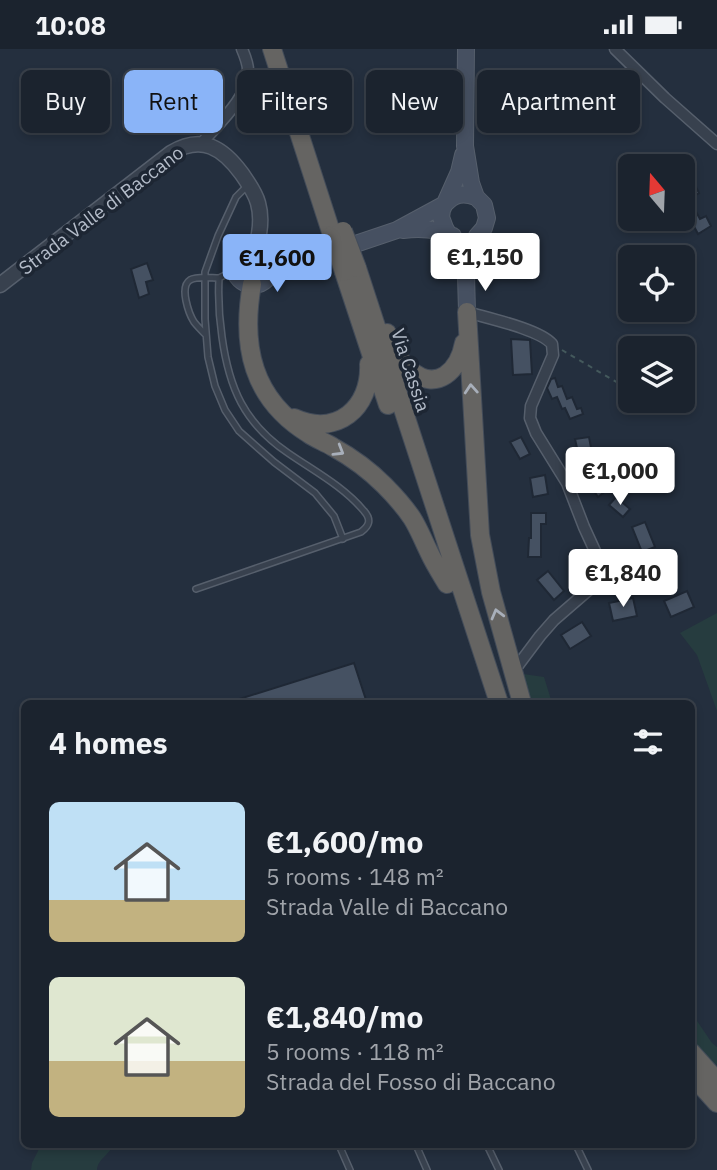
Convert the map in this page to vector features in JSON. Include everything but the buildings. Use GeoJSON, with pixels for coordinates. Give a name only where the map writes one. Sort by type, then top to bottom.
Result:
{"type":"FeatureCollection","features":[{"type":"Feature","properties":{"kind":"highway","name":"Via Cassia"},"geometry":{"type":"LineString","coordinates":[[272,49],[351,270],[498,700]]}},
{"type":"Feature","properties":{"kind":"highway","name":"Via Cassia"},"geometry":{"type":"LineString","coordinates":[[284,49],[338,233]]}},
{"type":"Feature","properties":{"kind":"highway","name":"Via Cassia"},"geometry":{"type":"LineString","coordinates":[[351,270],[361,326],[485,700]]}},
{"type":"Feature","properties":{"kind":"highway"},"geometry":{"type":"LineString","coordinates":[[351,270],[366,280],[392,348],[409,370],[424,379],[445,377],[454,367],[462,354],[467,320]]}},
{"type":"Feature","properties":{"kind":"highway"},"geometry":{"type":"LineString","coordinates":[[253,284],[248,320],[250,350],[260,382],[268,395],[283,413],[309,434],[364,468],[394,495],[416,524],[447,584]]}},
{"type":"Feature","properties":{"kind":"highway"},"geometry":{"type":"LineString","coordinates":[[467,320],[480,535],[491,592],[521,700]]}},
{"type":"Feature","properties":{"kind":"highway"},"geometry":{"type":"LineString","coordinates":[[283,413],[305,423],[319,425],[339,421],[352,412],[362,400],[369,378],[368,355],[361,326]]}},
{"type":"Feature","properties":{"kind":"highway"},"geometry":{"type":"LineString","coordinates":[[695,1056],[717,1081]]}},
{"type":"Feature","properties":{"kind":"highway"},"geometry":{"type":"LineString","coordinates":[[695,1078],[717,1103]]}},
{"type":"Feature","properties":{"kind":"main road"},"geometry":{"type":"LineString","coordinates":[[466,49],[465,146],[471,183],[476,197],[484,205],[487,218],[470,253],[466,275],[467,320]]}},
{"type":"Feature","properties":{"kind":"main road"},"geometry":{"type":"LineString","coordinates":[[465,146],[441,217],[460,254],[466,275]]}},
{"type":"Feature","properties":{"kind":"main road"},"geometry":{"type":"LineString","coordinates":[[272,267],[296,264],[397,230],[458,195],[476,197]]}},
{"type":"Feature","properties":{"kind":"main road"},"geometry":{"type":"LineString","coordinates":[[397,230],[418,229],[464,239],[477,236]]}},
{"type":"Feature","properties":{"kind":"main road"},"geometry":{"type":"LineString","coordinates":[[248,247],[256,247],[267,253],[272,267],[265,280],[253,284],[240,279],[235,270],[235,260],[239,253],[248,247]]}},
{"type":"Feature","properties":{"kind":"street"},"geometry":{"type":"LineString","coordinates":[[201,143],[243,93],[249,71],[242,49]]}},
{"type":"Feature","properties":{"kind":"street"},"geometry":{"type":"LineString","coordinates":[[615,49],[717,144]]}},
{"type":"Feature","properties":{"kind":"street","name":"Strada Valle di Baccano"},"geometry":{"type":"LineString","coordinates":[[0,285],[171,153],[183,146],[201,143],[225,154],[249,184],[260,213],[260,231],[256,247]]}},
{"type":"Feature","properties":{"kind":"street"},"geometry":{"type":"LineString","coordinates":[[467,320],[512,325],[545,337],[552,344],[554,355],[531,406],[530,418],[536,433],[567,484],[606,575]]}},
{"type":"Feature","properties":{"kind":"street"},"geometry":{"type":"LineString","coordinates":[[513,672],[554,620],[606,575],[639,578]]}},
{"type":"Feature","properties":{"kind":"street"},"geometry":{"type":"LineString","coordinates":[[507,652],[526,655]]}},
{"type":"Feature","properties":{"kind":"lane"},"geometry":{"type":"LineString","coordinates":[[249,184],[239,194],[228,214],[209,257],[205,279],[208,357],[215,386],[225,410],[239,431],[315,493],[334,516],[343,539]]}},
{"type":"Feature","properties":{"kind":"lane"},"geometry":{"type":"LineString","coordinates":[[206,335],[193,321],[184,293],[185,287],[193,279],[219,278],[235,270]]}},
{"type":"Feature","properties":{"kind":"lane"},"geometry":{"type":"LineString","coordinates":[[196,590],[343,539],[363,531],[368,527],[369,521],[366,513],[335,485],[290,455],[250,419],[238,398],[223,348],[218,301],[219,278]]}},
{"type":"Feature","properties":{"kind":"lane"},"geometry":{"type":"LineString","coordinates":[[340,1148],[350,1170]]}},
{"type":"Feature","properties":{"kind":"lane"},"geometry":{"type":"LineString","coordinates":[[417,1148],[428,1170]]}},
{"type":"Feature","properties":{"kind":"lane"},"geometry":{"type":"LineString","coordinates":[[488,1148],[499,1170]]}},
{"type":"Feature","properties":{"kind":"lane"},"geometry":{"type":"LineString","coordinates":[[577,1148],[588,1170]]}},
{"type":"Feature","properties":{"kind":"path"},"geometry":{"type":"LineString","coordinates":[[552,344],[618,383]]}},
{"type":"Feature","properties":{"kind":"green space"},"geometry":{"type":"Polygon","coordinates":[[[717,613],[717,711],[697,655],[680,633],[717,613]]]}},
{"type":"Feature","properties":{"kind":"green space"},"geometry":{"type":"Polygon","coordinates":[[[523,674],[544,677],[551,700],[528,700],[523,674]]]}},
{"type":"Feature","properties":{"kind":"green space"},"geometry":{"type":"Polygon","coordinates":[[[695,1018],[717,1047],[717,1065],[710,1061],[695,1042],[695,1018]]]}},
{"type":"Feature","properties":{"kind":"green space"},"geometry":{"type":"Polygon","coordinates":[[[40,1148],[111,1148],[97,1170],[31,1170],[40,1148]]]}}]}
